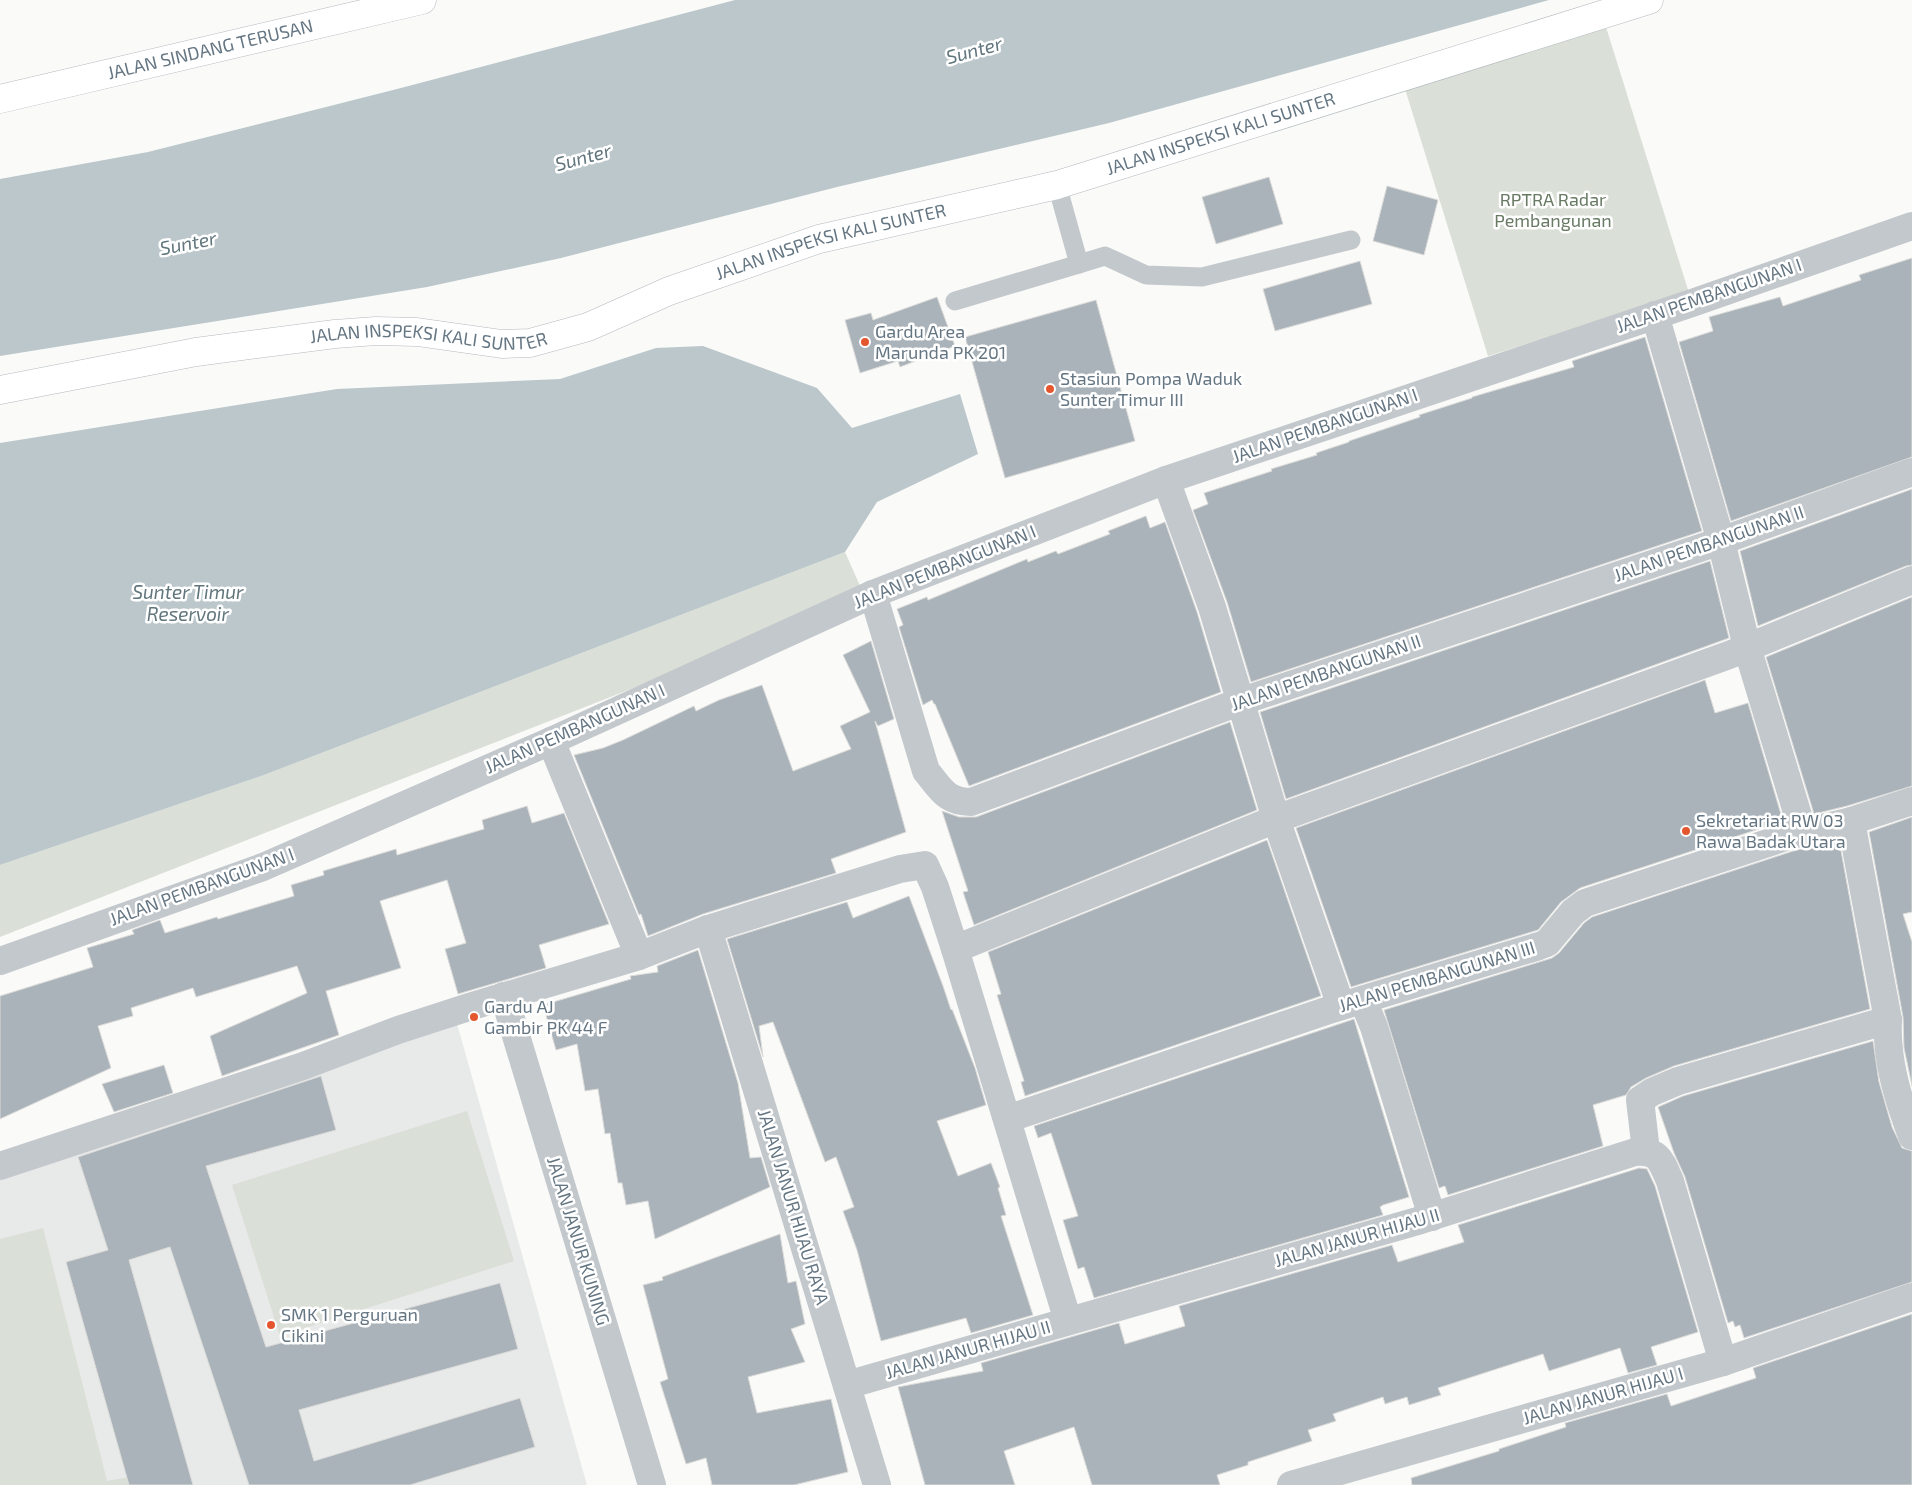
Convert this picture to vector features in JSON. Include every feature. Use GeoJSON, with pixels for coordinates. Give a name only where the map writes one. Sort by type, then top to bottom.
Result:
{"type":"FeatureCollection","features":[{"type":"Feature","properties":{"kind":"street","name":"JALAN SINDANG TERUSAN"},"geometry":{"type":"LineString","coordinates":[[0,99],[422,0]]}},
{"type":"Feature","properties":{"kind":"street","name":"JALAN INSPEKSI KALI SUNTER"},"geometry":{"type":"LineString","coordinates":[[0,390],[196,352],[335,334],[418,332],[502,344],[530,343],[588,327],[669,291],[819,239],[1057,184],[1649,0]]}},
{"type":"Feature","properties":{"kind":"street","name":"JALAN PEMBANGUNAN I"},"geometry":{"type":"LineString","coordinates":[[0,960],[263,867],[551,741],[873,594],[1166,480],[1656,315],[1912,226]]}},
{"type":"Feature","properties":{"kind":"street"},"geometry":{"type":"LineString","coordinates":[[1656,315],[1720,541],[1747,647],[1803,832]]}},
{"type":"Feature","properties":{"kind":"street","name":"JALAN PEMBANGUNAN II"},"geometry":{"type":"LineString","coordinates":[[873,594],[926,771],[944,793],[957,802],[971,802],[1242,701],[1720,541],[1912,472]]}},
{"type":"Feature","properties":{"kind":"street"},"geometry":{"type":"LineString","coordinates":[[1166,480],[1212,607],[1242,701],[1276,819],[1352,1003],[1374,1027],[1432,1216]]}},
{"type":"Feature","properties":{"kind":"street"},"geometry":{"type":"LineString","coordinates":[[955,949],[1276,819],[1747,647],[1912,580]]}},
{"type":"Feature","properties":{"kind":"street"},"geometry":{"type":"LineString","coordinates":[[551,741],[638,956]]}},
{"type":"Feature","properties":{"kind":"street","name":"JALAN PEMBANGUNAN III"},"geometry":{"type":"LineString","coordinates":[[1007,1119],[1352,1003],[1547,944],[1573,912],[1585,903],[1803,832],[1851,821],[1912,801]]}},
{"type":"Feature","properties":{"kind":"street"},"geometry":{"type":"LineString","coordinates":[[1851,821],[1888,1020],[1887,1042],[1898,1099],[1912,1136]]}},
{"type":"Feature","properties":{"kind":"street"},"geometry":{"type":"LineString","coordinates":[[0,1166],[303,1066],[398,1030],[638,956],[708,929],[900,869],[925,865],[935,887],[955,949],[1068,1321]]}},
{"type":"Feature","properties":{"kind":"street","name":"JALAN JANUR HIJAU RAYA"},"geometry":{"type":"LineString","coordinates":[[708,929],[877,1485]]}},
{"type":"Feature","properties":{"kind":"street","name":"JALAN JANUR KUNING"},"geometry":{"type":"LineString","coordinates":[[504,996],[652,1485]]}},
{"type":"Feature","properties":{"kind":"street"},"geometry":{"type":"LineString","coordinates":[[1723,1362],[1670,1181],[1655,1154],[1646,1151],[1640,1100],[1652,1092],[1678,1081],[1888,1020]]}},
{"type":"Feature","properties":{"kind":"street","name":"JALAN JANUR HIJAU II"},"geometry":{"type":"LineString","coordinates":[[847,1385],[1432,1216],[1628,1154],[1646,1151]]}},
{"type":"Feature","properties":{"kind":"street","name":"JALAN JANUR HIJAU I"},"geometry":{"type":"LineString","coordinates":[[1291,1485],[1723,1362],[1912,1297]]}},
{"type":"Feature","properties":{"kind":"lane"},"geometry":{"type":"LineString","coordinates":[[1057,184],[1079,264]]}},
{"type":"Feature","properties":{"kind":"lane"},"geometry":{"type":"LineString","coordinates":[[955,301],[1105,256],[1146,275],[1202,277],[1352,240]]}},
{"type":"Feature","properties":{"kind":"shaded area","name":"SMK 1 Perguruan Cikini"},"geometry":{"type":"Polygon","coordinates":[[[456,1020],[587,1485],[0,1485],[0,1165],[456,1020]]]}},
{"type":"Feature","properties":{"kind":"green space","name":"RPTRA Radar Pembangunan"},"geometry":{"type":"Polygon","coordinates":[[[1606,27],[1689,293],[1488,356],[1405,89],[1606,27]]]}},
{"type":"Feature","properties":{"kind":"green space"},"geometry":{"type":"Polygon","coordinates":[[[845,552],[865,597],[0,937],[0,865],[264,775],[845,552]]]}},
{"type":"Feature","properties":{"kind":"green space"},"geometry":{"type":"Polygon","coordinates":[[[467,1111],[514,1261],[280,1336],[232,1185],[467,1111]]]}},
{"type":"Feature","properties":{"kind":"green space"},"geometry":{"type":"Polygon","coordinates":[[[43,1228],[107,1481],[135,1476],[137,1485],[0,1485],[0,1239],[43,1228]]]}},
{"type":"Feature","properties":{"kind":"water","name":"Sunter"},"geometry":{"type":"Polygon","coordinates":[[[735,0],[1549,0],[1109,123],[837,187],[561,258],[427,287],[0,356],[0,179],[148,152],[735,0]]]}},
{"type":"Feature","properties":{"kind":"water","name":"Sunter Timur Reservoir"},"geometry":{"type":"Polygon","coordinates":[[[703,346],[817,388],[852,428],[960,394],[978,454],[877,502],[845,552],[264,775],[0,865],[0,443],[337,389],[560,379],[656,348],[703,346]]]}},
{"type":"Feature","properties":{"kind":"building"},"geometry":{"type":"Polygon","coordinates":[[[1269,177],[1283,224],[1216,244],[1202,197],[1269,177]]]}},
{"type":"Feature","properties":{"kind":"building"},"geometry":{"type":"Polygon","coordinates":[[[1387,186],[1438,200],[1424,255],[1373,241],[1387,186]]]}},
{"type":"Feature","properties":{"kind":"building"},"geometry":{"type":"Polygon","coordinates":[[[1912,258],[1912,457],[1731,521],[1679,342],[1713,331],[1709,317],[1780,297],[1783,306],[1861,280],[1859,275],[1912,258]]]}},
{"type":"Feature","properties":{"kind":"building"},"geometry":{"type":"Polygon","coordinates":[[[1360,261],[1372,304],[1275,331],[1263,289],[1360,261]]]}},
{"type":"Feature","properties":{"kind":"building"},"geometry":{"type":"Polygon","coordinates":[[[937,297],[955,346],[900,367],[898,361],[860,373],[845,320],[871,313],[873,320],[937,297]]]}},
{"type":"Feature","properties":{"kind":"building","name":"Stasiun Pompa Waduk Sunter Timur III"},"geometry":{"type":"Polygon","coordinates":[[[1096,300],[1135,441],[1005,478],[965,337],[1096,300]]]}},
{"type":"Feature","properties":{"kind":"building"},"geometry":{"type":"Polygon","coordinates":[[[1645,337],[1702,531],[1251,682],[1227,602],[1193,510],[1208,504],[1204,493],[1317,455],[1316,453],[1420,417],[1419,415],[1472,397],[1574,367],[1572,361],[1645,337]]]}},
{"type":"Feature","properties":{"kind":"building"},"geometry":{"type":"Polygon","coordinates":[[[1912,489],[1912,565],[1758,626],[1740,551],[1912,489]]]}},
{"type":"Feature","properties":{"kind":"building"},"geometry":{"type":"Polygon","coordinates":[[[1146,516],[1150,528],[1165,522],[1197,612],[1221,692],[969,786],[935,704],[932,700],[923,705],[899,627],[903,625],[897,609],[927,597],[928,600],[1027,559],[1028,562],[1056,551],[1058,554],[1110,534],[1108,531],[1146,516]]]}},
{"type":"Feature","properties":{"kind":"building"},"geometry":{"type":"Polygon","coordinates":[[[1710,561],[1729,638],[1286,799],[1260,712],[1710,561]]]}},
{"type":"Feature","properties":{"kind":"building"},"geometry":{"type":"Polygon","coordinates":[[[1912,597],[1912,786],[1814,814],[1766,657],[1912,597]]]}},
{"type":"Feature","properties":{"kind":"building"},"geometry":{"type":"Polygon","coordinates":[[[871,641],[894,719],[878,726],[875,721],[906,832],[831,859],[836,873],[703,914],[648,936],[641,914],[639,915],[574,755],[603,748],[623,740],[694,706],[696,711],[719,700],[762,685],[793,771],[851,749],[840,726],[870,712],[843,655],[871,641]]]}},
{"type":"Feature","properties":{"kind":"building"},"geometry":{"type":"Polygon","coordinates":[[[1705,680],[1715,713],[1748,703],[1783,821],[1580,888],[1561,902],[1538,930],[1351,987],[1296,828],[1705,680]]]}},
{"type":"Feature","properties":{"kind":"building"},"geometry":{"type":"Polygon","coordinates":[[[1230,722],[1257,810],[974,925],[963,892],[968,891],[942,811],[959,817],[976,817],[1230,722]]]}},
{"type":"Feature","properties":{"kind":"building"},"geometry":{"type":"Polygon","coordinates":[[[527,806],[532,823],[564,813],[609,924],[539,945],[546,968],[458,994],[445,949],[466,943],[447,880],[380,901],[401,968],[326,991],[339,1035],[222,1076],[210,1036],[307,993],[297,966],[196,997],[193,988],[131,1008],[133,1016],[98,1026],[111,1068],[0,1119],[0,996],[93,967],[87,948],[134,934],[132,930],[160,920],[165,933],[294,896],[291,885],[324,875],[323,871],[396,849],[397,855],[484,829],[482,820],[527,806]]]}},
{"type":"Feature","properties":{"kind":"building"},"geometry":{"type":"Polygon","coordinates":[[[1912,817],[1912,912],[1903,914],[1912,942],[1912,1086],[1904,1048],[1903,1017],[1869,832],[1912,817]]]}},
{"type":"Feature","properties":{"kind":"building"},"geometry":{"type":"Polygon","coordinates":[[[1267,840],[1321,996],[1025,1096],[1021,1082],[1024,1081],[997,995],[1001,994],[988,952],[1267,840]]]}},
{"type":"Feature","properties":{"kind":"building"},"geometry":{"type":"Polygon","coordinates":[[[1839,840],[1870,1009],[1674,1066],[1646,1078],[1631,1087],[1626,1095],[1593,1105],[1603,1146],[1448,1195],[1445,1186],[1439,1188],[1384,1010],[1552,958],[1559,953],[1584,923],[1592,917],[1793,851],[1839,840]]]}},
{"type":"Feature","properties":{"kind":"building"},"geometry":{"type":"Polygon","coordinates":[[[909,896],[951,1010],[975,1068],[986,1105],[937,1121],[958,1176],[991,1163],[1000,1187],[998,1188],[1006,1215],[1001,1216],[1033,1315],[971,1333],[966,1318],[881,1341],[857,1250],[843,1211],[854,1207],[836,1157],[825,1162],[773,1022],[759,1026],[763,1057],[727,939],[847,902],[853,918],[909,896]]]}},
{"type":"Feature","properties":{"kind":"building"},"geometry":{"type":"Polygon","coordinates":[[[698,950],[738,1083],[750,1158],[761,1157],[770,1187],[655,1239],[648,1201],[626,1205],[622,1183],[618,1183],[610,1133],[605,1134],[598,1089],[585,1091],[577,1044],[556,1050],[543,1005],[631,979],[630,976],[658,972],[657,966],[698,950]]]}},
{"type":"Feature","properties":{"kind":"building"},"geometry":{"type":"Polygon","coordinates":[[[1354,1019],[1409,1197],[1380,1207],[1383,1215],[1094,1298],[1084,1267],[1078,1269],[1063,1220],[1078,1216],[1051,1133],[1038,1138],[1034,1126],[1354,1019]]]}},
{"type":"Feature","properties":{"kind":"building"},"geometry":{"type":"Polygon","coordinates":[[[1873,1041],[1879,1082],[1892,1127],[1902,1148],[1912,1151],[1912,1282],[1744,1338],[1740,1325],[1735,1327],[1733,1321],[1728,1323],[1685,1177],[1674,1153],[1658,1107],[1683,1096],[1873,1041]]]}},
{"type":"Feature","properties":{"kind":"building"},"geometry":{"type":"Polygon","coordinates":[[[164,1065],[173,1093],[114,1112],[102,1084],[164,1065]]]}},
{"type":"Feature","properties":{"kind":"building"},"geometry":{"type":"Polygon","coordinates":[[[321,1076],[336,1130],[206,1166],[266,1347],[500,1283],[518,1349],[299,1410],[314,1461],[520,1398],[535,1447],[410,1485],[249,1485],[170,1247],[129,1260],[193,1485],[129,1485],[66,1262],[108,1250],[78,1157],[321,1076]]]}},
{"type":"Feature","properties":{"kind":"building"},"geometry":{"type":"Polygon","coordinates":[[[1639,1168],[1647,1169],[1655,1186],[1698,1332],[1651,1347],[1657,1365],[1628,1373],[1620,1348],[1549,1371],[1543,1354],[1438,1388],[1441,1395],[1409,1405],[1407,1397],[1385,1404],[1383,1397],[1333,1414],[1336,1421],[1308,1430],[1312,1441],[1248,1462],[1248,1465],[1217,1475],[1220,1485],[1092,1485],[1074,1427],[1004,1451],[1015,1485],[925,1485],[898,1387],[983,1371],[981,1363],[1119,1323],[1125,1344],[1185,1326],[1179,1306],[1392,1245],[1398,1262],[1464,1242],[1458,1225],[1639,1168]]]}},
{"type":"Feature","properties":{"kind":"building"},"geometry":{"type":"Polygon","coordinates":[[[780,1234],[788,1283],[796,1281],[805,1324],[791,1329],[805,1362],[748,1377],[757,1413],[831,1399],[848,1472],[794,1485],[712,1485],[706,1458],[686,1464],[660,1382],[668,1379],[643,1285],[663,1280],[662,1277],[780,1234]]]}},
{"type":"Feature","properties":{"kind":"building"},"geometry":{"type":"Polygon","coordinates":[[[1912,1314],[1912,1485],[1412,1485],[1411,1478],[1499,1451],[1499,1449],[1566,1427],[1565,1423],[1667,1394],[1671,1406],[1756,1378],[1753,1368],[1912,1314]]]}},
{"type":"Feature","properties":{"kind":"place","name":"Gardu Area Marunda PK 201"},"geometry":{"type":"Point","coordinates":[865,342]}},
{"type":"Feature","properties":{"kind":"place","name":"Stasiun Pompa Waduk Sunter Timur III"},"geometry":{"type":"Point","coordinates":[1050,389]}},
{"type":"Feature","properties":{"kind":"place","name":"Sekretariat RW 03 Rawa Badak Utara"},"geometry":{"type":"Point","coordinates":[1686,831]}},
{"type":"Feature","properties":{"kind":"place","name":"Gardu AJ Gambir PK 44 F"},"geometry":{"type":"Point","coordinates":[474,1017]}},
{"type":"Feature","properties":{"kind":"place","name":"SMK 1 Perguruan Cikini"},"geometry":{"type":"Point","coordinates":[271,1325]}}]}
